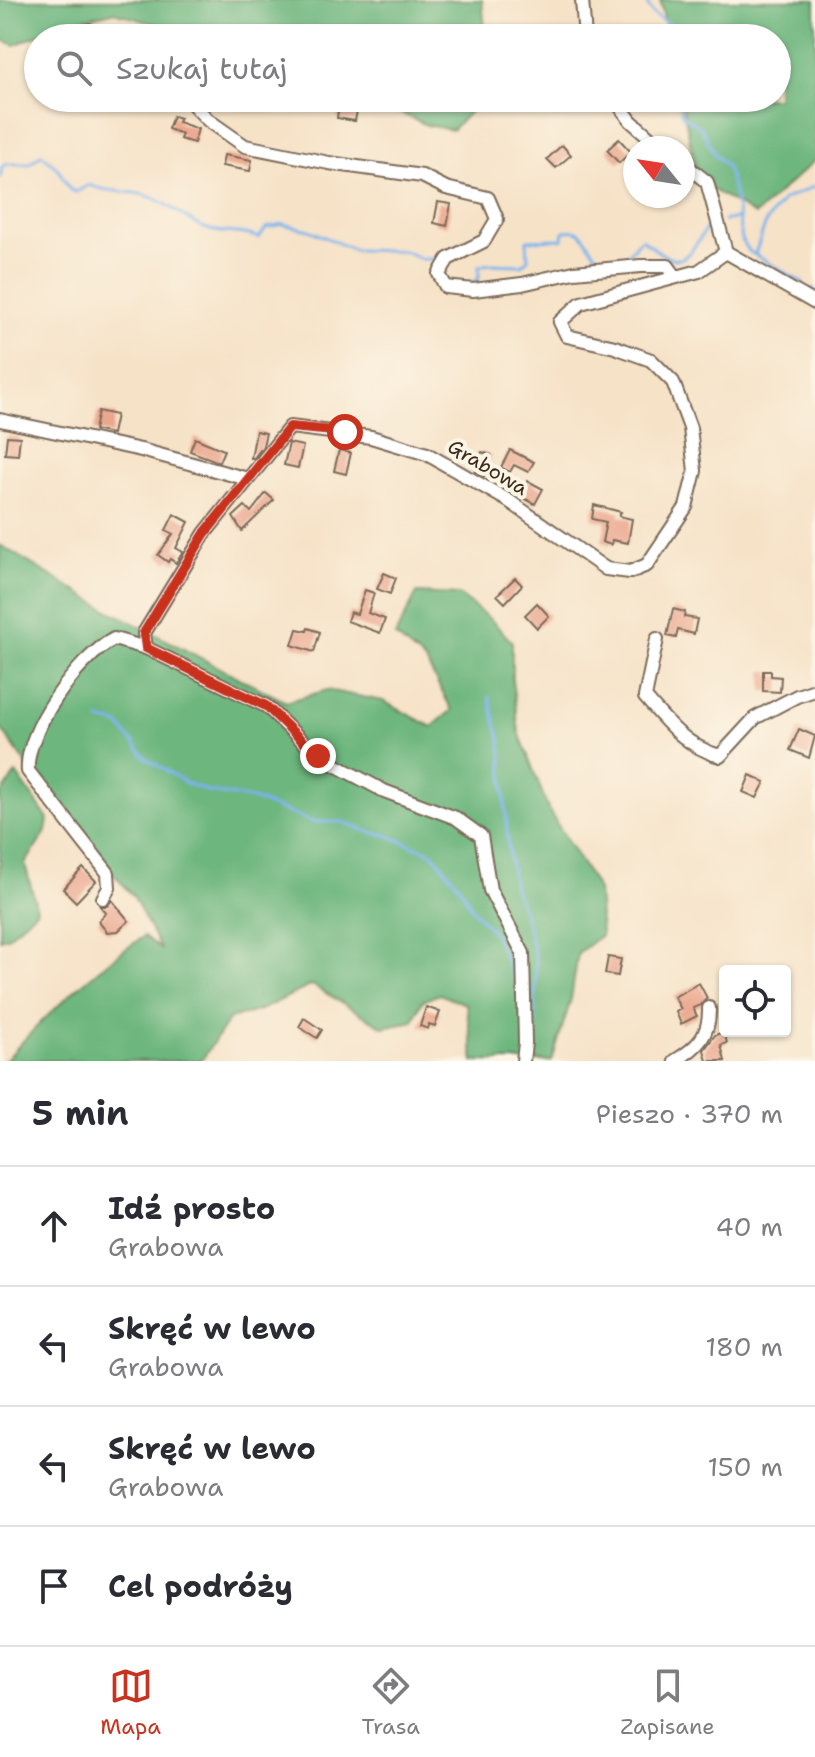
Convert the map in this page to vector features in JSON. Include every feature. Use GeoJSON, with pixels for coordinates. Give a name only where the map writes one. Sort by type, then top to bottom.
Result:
{"type":"FeatureCollection","features":[{"type":"Feature","properties":{"kind":"street"},"geometry":{"type":"LineString","coordinates":[[582,0],[584,24]]}},
{"type":"Feature","properties":{"kind":"street"},"geometry":{"type":"LineString","coordinates":[[200,112],[245,146],[329,163],[422,176],[446,188],[488,198],[497,219],[484,241],[448,259],[439,274],[446,287],[473,290],[522,284],[574,272],[641,266],[668,266],[676,277]]}},
{"type":"Feature","properties":{"kind":"street"},"geometry":{"type":"LineString","coordinates":[[624,112],[648,136]]}},
{"type":"Feature","properties":{"kind":"street"},"geometry":{"type":"LineString","coordinates":[[695,172],[707,182],[722,254],[815,303]]}},
{"type":"Feature","properties":{"kind":"street","name":"Grabowa"},"geometry":{"type":"LineString","coordinates":[[146,648],[144,633],[205,533],[290,427],[371,437],[427,454],[509,501],[606,569],[630,572],[647,565],[686,507],[695,471],[690,428],[673,382],[651,360],[615,347],[567,336],[560,322],[581,303],[699,271],[722,254]]}},
{"type":"Feature","properties":{"kind":"street"},"geometry":{"type":"LineString","coordinates":[[0,420],[141,450],[248,479]]}},
{"type":"Feature","properties":{"kind":"street"},"geometry":{"type":"LineString","coordinates":[[103,898],[109,888],[108,873],[28,771],[29,748],[47,710],[94,652],[114,639],[146,648],[266,706],[318,756],[384,791],[456,818],[481,836],[490,890],[523,953],[523,1061]]}},
{"type":"Feature","properties":{"kind":"street"},"geometry":{"type":"LineString","coordinates":[[657,639],[645,697],[668,724],[699,750],[720,756],[755,718],[815,690]]}},
{"type":"Feature","properties":{"kind":"street"},"geometry":{"type":"LineString","coordinates":[[675,1061],[708,1031],[709,1008]]}},
{"type":"Feature","properties":{"kind":"green space"},"geometry":{"type":"Polygon","coordinates":[[[0,0],[482,0],[485,24],[155,24],[113,12],[63,24],[24,24],[24,41],[15,45],[0,39],[0,0]]]}},
{"type":"Feature","properties":{"kind":"green space"},"geometry":{"type":"Polygon","coordinates":[[[660,0],[815,0],[815,160],[755,215],[698,181],[695,136],[689,136],[684,112],[791,112],[791,24],[665,24],[660,0]]]}},
{"type":"Feature","properties":{"kind":"green space"},"geometry":{"type":"Polygon","coordinates":[[[398,112],[470,112],[452,130],[427,125],[398,112]]]}},
{"type":"Feature","properties":{"kind":"green space"},"geometry":{"type":"Polygon","coordinates":[[[0,545],[106,609],[286,702],[327,690],[383,701],[432,727],[452,710],[426,662],[395,636],[417,593],[459,595],[491,620],[512,642],[512,680],[519,732],[549,811],[598,890],[601,935],[578,953],[571,999],[552,1061],[474,1061],[466,1004],[439,994],[422,1001],[413,1021],[383,1027],[312,985],[260,1010],[229,1019],[201,1061],[5,1061],[71,994],[144,936],[161,950],[134,897],[63,817],[0,727],[0,545]]]}},
{"type":"Feature","properties":{"kind":"green space"},"geometry":{"type":"Polygon","coordinates":[[[16,773],[48,819],[46,832],[25,864],[37,910],[9,936],[0,939],[0,796],[16,773]]]}},
{"type":"Feature","properties":{"kind":"building"},"geometry":{"type":"Polygon","coordinates":[[[338,112],[357,112],[355,121],[337,118],[338,112]]]}},
{"type":"Feature","properties":{"kind":"building"},"geometry":{"type":"Polygon","coordinates":[[[173,116],[180,118],[178,122],[198,129],[194,143],[180,139],[182,134],[168,129],[173,116]]]}},
{"type":"Feature","properties":{"kind":"building"},"geometry":{"type":"Polygon","coordinates":[[[619,139],[623,143],[623,159],[619,163],[607,150],[619,139]]]}},
{"type":"Feature","properties":{"kind":"building"},"geometry":{"type":"Polygon","coordinates":[[[562,145],[571,155],[556,168],[547,159],[562,145]]]}},
{"type":"Feature","properties":{"kind":"building"},"geometry":{"type":"Polygon","coordinates":[[[224,155],[252,160],[250,171],[222,166],[224,155]]]}},
{"type":"Feature","properties":{"kind":"building"},"geometry":{"type":"Polygon","coordinates":[[[438,202],[451,204],[447,226],[434,223],[438,202]]]}},
{"type":"Feature","properties":{"kind":"building"},"geometry":{"type":"Polygon","coordinates":[[[98,411],[116,415],[112,434],[94,430],[98,411]]]}},
{"type":"Feature","properties":{"kind":"building"},"geometry":{"type":"Polygon","coordinates":[[[256,431],[266,433],[263,446],[251,458],[256,431]]]}},
{"type":"Feature","properties":{"kind":"building"},"geometry":{"type":"Polygon","coordinates":[[[7,436],[20,437],[18,455],[5,454],[7,436]]]}},
{"type":"Feature","properties":{"kind":"building"},"geometry":{"type":"Polygon","coordinates":[[[195,438],[224,450],[219,462],[190,451],[195,438]]]}},
{"type":"Feature","properties":{"kind":"building"},"geometry":{"type":"Polygon","coordinates":[[[289,443],[303,446],[298,468],[284,465],[289,443]]]}},
{"type":"Feature","properties":{"kind":"building"},"geometry":{"type":"Polygon","coordinates":[[[339,450],[351,453],[346,474],[334,471],[339,450]]]}},
{"type":"Feature","properties":{"kind":"building"},"geometry":{"type":"Polygon","coordinates":[[[510,450],[534,462],[528,472],[514,465],[510,472],[501,467],[510,450]]]}},
{"type":"Feature","properties":{"kind":"building"},"geometry":{"type":"Polygon","coordinates":[[[482,452],[491,455],[484,476],[475,471],[482,452]]]}},
{"type":"Feature","properties":{"kind":"building"},"geometry":{"type":"Polygon","coordinates":[[[528,481],[543,489],[535,504],[520,496],[528,481]]]}},
{"type":"Feature","properties":{"kind":"building"},"geometry":{"type":"Polygon","coordinates":[[[266,493],[274,500],[242,531],[233,517],[245,506],[251,512],[266,493]]]}},
{"type":"Feature","properties":{"kind":"building"},"geometry":{"type":"Polygon","coordinates":[[[594,505],[621,512],[619,516],[632,519],[628,543],[612,540],[611,545],[602,542],[606,522],[592,519],[594,505]]]}},
{"type":"Feature","properties":{"kind":"building"},"geometry":{"type":"Polygon","coordinates":[[[174,514],[189,522],[176,548],[183,552],[176,563],[158,555],[173,534],[166,530],[174,514]]]}},
{"type":"Feature","properties":{"kind":"building"},"geometry":{"type":"Polygon","coordinates":[[[384,573],[396,578],[390,594],[377,589],[384,573]]]}},
{"type":"Feature","properties":{"kind":"building"},"geometry":{"type":"Polygon","coordinates":[[[515,578],[522,585],[505,603],[497,595],[515,578]]]}},
{"type":"Feature","properties":{"kind":"building"},"geometry":{"type":"Polygon","coordinates":[[[365,590],[374,593],[368,613],[385,619],[380,633],[347,621],[350,612],[357,614],[365,590]]]}},
{"type":"Feature","properties":{"kind":"building"},"geometry":{"type":"Polygon","coordinates":[[[537,603],[549,616],[537,628],[525,615],[537,603]]]}},
{"type":"Feature","properties":{"kind":"building"},"geometry":{"type":"Polygon","coordinates":[[[673,609],[685,612],[684,617],[697,619],[694,634],[678,630],[676,638],[667,636],[673,609]]]}},
{"type":"Feature","properties":{"kind":"building"},"geometry":{"type":"Polygon","coordinates":[[[308,628],[320,632],[314,652],[292,645],[297,629],[307,631],[308,628]]]}},
{"type":"Feature","properties":{"kind":"building"},"geometry":{"type":"Polygon","coordinates":[[[763,671],[771,671],[771,676],[781,677],[780,692],[763,691],[763,671]]]}},
{"type":"Feature","properties":{"kind":"building"},"geometry":{"type":"Polygon","coordinates":[[[799,729],[815,736],[809,758],[790,750],[799,729]]]}},
{"type":"Feature","properties":{"kind":"building"},"geometry":{"type":"Polygon","coordinates":[[[750,775],[765,782],[757,798],[743,792],[750,775]]]}},
{"type":"Feature","properties":{"kind":"building"},"geometry":{"type":"Polygon","coordinates":[[[83,868],[96,881],[76,902],[63,889],[83,868]]]}},
{"type":"Feature","properties":{"kind":"building"},"geometry":{"type":"Polygon","coordinates":[[[112,900],[129,921],[118,931],[107,932],[98,921],[106,913],[100,906],[107,906],[112,900]]]}},
{"type":"Feature","properties":{"kind":"building"},"geometry":{"type":"Polygon","coordinates":[[[608,957],[621,959],[618,976],[605,974],[608,957]]]}},
{"type":"Feature","properties":{"kind":"building"},"geometry":{"type":"Polygon","coordinates":[[[699,983],[707,998],[693,1008],[697,1016],[681,1024],[676,1012],[681,1009],[674,997],[699,983]]]}},
{"type":"Feature","properties":{"kind":"building"},"geometry":{"type":"Polygon","coordinates":[[[426,1007],[440,1012],[435,1026],[429,1024],[428,1029],[420,1026],[426,1007]]]}},
{"type":"Feature","properties":{"kind":"building"},"geometry":{"type":"Polygon","coordinates":[[[304,1018],[322,1030],[317,1038],[299,1027],[304,1018]]]}},
{"type":"Feature","properties":{"kind":"building"},"geometry":{"type":"Polygon","coordinates":[[[715,1035],[725,1037],[727,1043],[721,1045],[725,1061],[707,1061],[704,1050],[715,1035]]]}},
{"type":"Feature","properties":{"kind":"waterway"},"geometry":{"type":"LineString","coordinates":[[646,0],[652,12],[669,24]]}},
{"type":"Feature","properties":{"kind":"waterway"},"geometry":{"type":"LineString","coordinates":[[681,112],[701,128],[716,156],[727,167],[742,241],[750,252],[803,283]]}},
{"type":"Feature","properties":{"kind":"waterway"},"geometry":{"type":"LineString","coordinates":[[0,177],[2,167],[7,164],[29,164],[42,154],[58,169],[70,190],[76,192],[89,185],[144,195],[211,230],[259,238],[266,228],[282,224],[309,230],[354,250],[404,251],[441,263]]}},
{"type":"Feature","properties":{"kind":"waterway"},"geometry":{"type":"LineString","coordinates":[[755,254],[766,222],[783,200],[815,186]]}},
{"type":"Feature","properties":{"kind":"waterway"},"geometry":{"type":"LineString","coordinates":[[724,221],[736,218]]}},
{"type":"Feature","properties":{"kind":"waterway"},"geometry":{"type":"LineString","coordinates":[[466,283],[479,278],[479,267],[488,264],[522,265],[528,259],[527,240],[563,239],[564,231],[577,231],[606,262],[626,256],[642,239],[665,256],[680,259],[713,224]]}},
{"type":"Feature","properties":{"kind":"waterway"},"geometry":{"type":"LineString","coordinates":[[489,697],[501,743],[514,888],[524,911],[536,962],[534,1038],[530,1061]]}},
{"type":"Feature","properties":{"kind":"waterway"},"geometry":{"type":"LineString","coordinates":[[99,720],[119,725],[146,758],[186,783],[210,792],[252,799],[313,822],[343,822],[432,853],[460,887],[473,910],[494,933],[515,981]]}},
{"type":"Feature","properties":{"kind":"route"},"geometry":{"type":"LineString","coordinates":[[318,756],[266,706],[146,648],[144,633],[205,533],[290,427],[345,432]]}}]}
